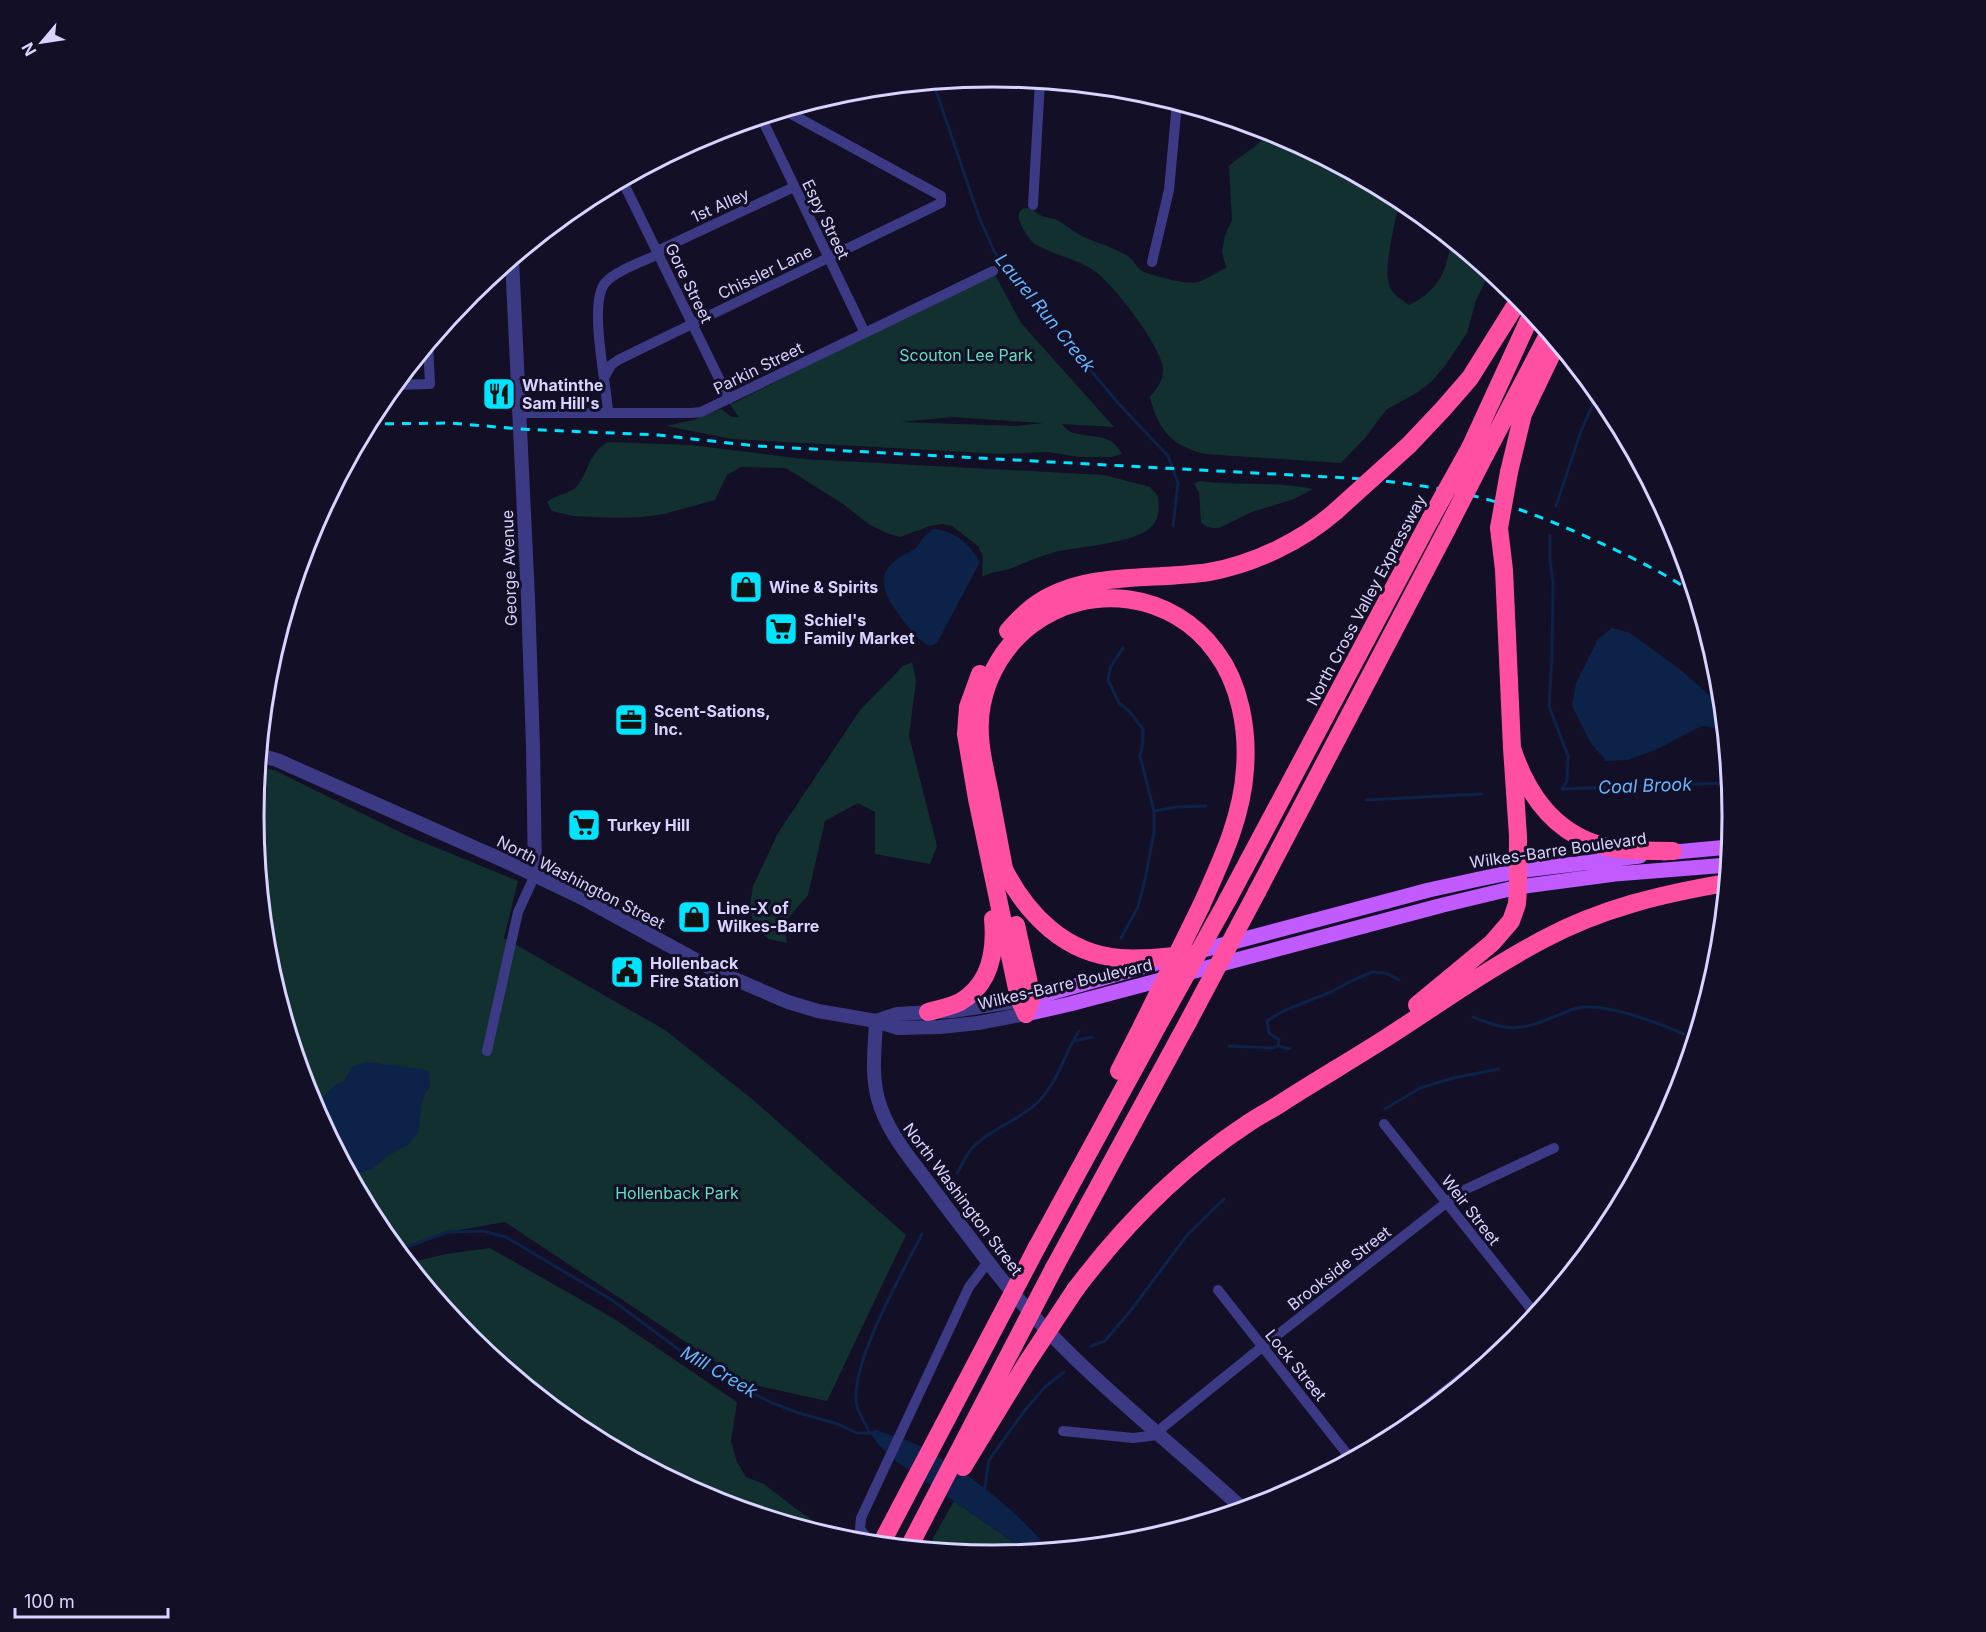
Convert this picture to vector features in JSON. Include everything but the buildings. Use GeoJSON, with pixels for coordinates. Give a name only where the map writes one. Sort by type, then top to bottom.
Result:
{"type":"FeatureCollection","features":[{"type":"Feature","properties":{"kind":"highway"},"geometry":{"type":"LineString","coordinates":[[1026,1004],[977,799],[966,734],[970,696],[984,664],[1000,640],[1033,606],[1054,594],[1082,584],[1206,572],[1246,562],[1294,540],[1326,520],[1409,444],[1470,378],[1514,307]]}},
{"type":"Feature","properties":{"kind":"highway","name":"North Cross Valley Expressway"},"geometry":{"type":"LineString","coordinates":[[913,1540],[1054,1268],[1188,1022],[1447,529],[1528,322]]}},
{"type":"Feature","properties":{"kind":"highway","name":"North Cross Valley Expressway"},"geometry":{"type":"LineString","coordinates":[[1150,1026],[1227,901],[1431,518],[1477,452],[1544,339]]}},
{"type":"Feature","properties":{"kind":"highway"},"geometry":{"type":"LineString","coordinates":[[1305,1088],[1417,1006],[1497,938],[1511,921],[1517,904],[1518,836],[1504,570],[1499,528],[1523,414],[1553,350]]}},
{"type":"Feature","properties":{"kind":"highway"},"geometry":{"type":"LineString","coordinates":[[885,1537],[1048,1228],[1150,1026],[1229,844],[1240,806],[1245,748],[1239,701],[1227,670],[1202,635],[1175,615],[1145,602],[1102,598],[1062,607],[1038,620],[1016,638],[1003,654],[993,672],[981,704],[980,738],[1026,1004]]}},
{"type":"Feature","properties":{"kind":"highway"},"geometry":{"type":"LineString","coordinates":[[1512,748],[1528,788],[1543,808],[1571,831],[1611,848],[1673,851]]}},
{"type":"Feature","properties":{"kind":"highway"},"geometry":{"type":"LineString","coordinates":[[928,1012],[961,1002],[976,990],[992,961],[994,932],[991,904],[975,826],[977,799]]}},
{"type":"Feature","properties":{"kind":"highway"},"geometry":{"type":"LineString","coordinates":[[1004,869],[1013,887],[1033,915],[1055,934],[1074,945],[1098,954],[1120,958],[1185,955]]}},
{"type":"Feature","properties":{"kind":"highway"},"geometry":{"type":"LineString","coordinates":[[918,1541],[1026,1365],[1097,1260],[1137,1216],[1202,1156],[1248,1123],[1487,972],[1545,938],[1638,901],[1718,884]]}},
{"type":"Feature","properties":{"kind":"main road","name":"Wilkes-Barre Boulevard"},"geometry":{"type":"LineString","coordinates":[[1026,1004],[1185,955],[1429,890],[1518,879],[1673,851],[1721,848]]}},
{"type":"Feature","properties":{"kind":"main road","name":"Wilkes-Barre Boulevard"},"geometry":{"type":"LineString","coordinates":[[1026,1004],[1070,1004],[1443,905],[1518,879],[1720,866]]}},
{"type":"Feature","properties":{"kind":"street"},"geometry":{"type":"LineString","coordinates":[[1033,205],[1040,89]]}},
{"type":"Feature","properties":{"kind":"street"},"geometry":{"type":"LineString","coordinates":[[1152,262],[1169,190],[1176,111]]}},
{"type":"Feature","properties":{"kind":"street","name":"Chissler Lane"},"geometry":{"type":"LineString","coordinates":[[604,376],[611,365],[618,360],[941,203],[941,196],[794,115]]}},
{"type":"Feature","properties":{"kind":"street","name":"Espy Street"},"geometry":{"type":"LineString","coordinates":[[764,124],[865,333]]}},
{"type":"Feature","properties":{"kind":"street","name":"Gore Street"},"geometry":{"type":"LineString","coordinates":[[626,187],[729,399]]}},
{"type":"Feature","properties":{"kind":"street","name":"1st Alley"},"geometry":{"type":"LineString","coordinates":[[608,413],[600,352],[599,304],[603,286],[614,276],[658,252],[795,188]]}},
{"type":"Feature","properties":{"kind":"street","name":"George Avenue"},"geometry":{"type":"LineString","coordinates":[[512,268],[533,747],[536,875]]}},
{"type":"Feature","properties":{"kind":"street","name":"Parkin Street"},"geometry":{"type":"LineString","coordinates":[[518,413],[701,412],[993,271]]}},
{"type":"Feature","properties":{"kind":"street"},"geometry":{"type":"LineString","coordinates":[[406,385],[430,384],[429,355]]}},
{"type":"Feature","properties":{"kind":"street","name":"North Washington Street"},"geometry":{"type":"LineString","coordinates":[[267,757],[536,875],[716,971],[752,987],[818,1011],[876,1021],[874,1061],[878,1099],[887,1123],[901,1147],[1002,1280],[1059,1344],[1236,1503]]}},
{"type":"Feature","properties":{"kind":"street"},"geometry":{"type":"LineString","coordinates":[[487,1051],[518,912],[536,875]]}},
{"type":"Feature","properties":{"kind":"street","name":"Wilkes-Barre Boulevard"},"geometry":{"type":"LineString","coordinates":[[876,1021],[897,1014],[1026,1004]]}},
{"type":"Feature","properties":{"kind":"street","name":"Wilkes-Barre Boulevard"},"geometry":{"type":"LineString","coordinates":[[876,1021],[898,1028],[978,1023],[1026,1004]]}},
{"type":"Feature","properties":{"kind":"street","name":"Weir Street"},"geometry":{"type":"LineString","coordinates":[[1384,1124],[1530,1308]]}},
{"type":"Feature","properties":{"kind":"street","name":"Brookside Street"},"geometry":{"type":"LineString","coordinates":[[1158,1435],[1163,1427],[1262,1347],[1460,1192],[1554,1148]]}},
{"type":"Feature","properties":{"kind":"street"},"geometry":{"type":"LineString","coordinates":[[863,1533],[860,1529],[861,1518],[900,1433],[969,1287],[988,1262]]}},
{"type":"Feature","properties":{"kind":"street","name":"Lock Street"},"geometry":{"type":"LineString","coordinates":[[1218,1290],[1346,1453]]}},
{"type":"Feature","properties":{"kind":"street"},"geometry":{"type":"LineString","coordinates":[[1063,1431],[1132,1438],[1158,1435]]}},
{"type":"Feature","properties":{"kind":"green space"},"geometry":{"type":"Polygon","coordinates":[[[1262,139],[1272,142],[1358,185],[1398,210],[1387,272],[1392,291],[1409,305],[1434,287],[1444,271],[1450,248],[1486,280],[1476,300],[1467,333],[1445,366],[1418,392],[1386,410],[1365,438],[1341,463],[1205,454],[1193,451],[1175,441],[1162,427],[1153,409],[1150,397],[1158,387],[1163,369],[1161,359],[1146,331],[1112,287],[1093,270],[1032,242],[1019,220],[1021,210],[1030,209],[1042,216],[1059,221],[1082,236],[1128,256],[1144,272],[1178,281],[1192,283],[1200,281],[1226,268],[1222,251],[1225,235],[1232,220],[1229,166],[1262,139]]]}},
{"type":"Feature","properties":{"kind":"green space","name":"Scouton Lee Park"},"geometry":{"type":"Polygon","coordinates":[[[993,271],[1021,323],[1114,427],[1062,424],[1067,430],[1081,435],[1107,439],[1122,454],[1112,457],[1079,457],[1048,452],[1001,454],[732,439],[666,426],[693,420],[721,409],[732,417],[739,417],[730,405],[993,271]],[[952,417],[901,422],[1017,426],[1043,423],[952,417]]]}},
{"type":"Feature","properties":{"kind":"green space"},"geometry":{"type":"Polygon","coordinates":[[[607,442],[691,445],[804,459],[1104,475],[1150,487],[1158,496],[1158,512],[1152,526],[1133,537],[1055,552],[982,577],[983,556],[978,546],[952,526],[942,524],[930,526],[900,537],[889,534],[870,525],[843,504],[786,468],[741,467],[727,475],[715,500],[664,514],[616,518],[573,516],[552,511],[547,502],[577,486],[592,458],[607,442]]]}},
{"type":"Feature","properties":{"kind":"green space"},"geometry":{"type":"Polygon","coordinates":[[[1199,481],[1284,485],[1313,489],[1294,499],[1252,512],[1219,528],[1214,528],[1207,527],[1201,522],[1199,492],[1194,484],[1199,481]]]}},
{"type":"Feature","properties":{"kind":"green space"},"geometry":{"type":"Polygon","coordinates":[[[912,662],[916,681],[909,736],[937,846],[930,864],[875,854],[875,812],[858,803],[825,821],[808,895],[784,923],[787,943],[769,939],[754,927],[750,907],[753,886],[778,833],[860,710],[903,666],[912,662]]]}},
{"type":"Feature","properties":{"kind":"green space","name":"Hollenback Park"},"geometry":{"type":"Polygon","coordinates":[[[266,768],[274,770],[408,836],[518,881],[504,938],[665,1030],[752,1099],[906,1235],[827,1401],[749,1384],[505,1222],[448,1232],[406,1247],[362,1180],[319,1095],[289,1005],[270,911],[264,816],[266,768]]]}},
{"type":"Feature","properties":{"kind":"green space"},"geometry":{"type":"Polygon","coordinates":[[[490,1248],[613,1318],[737,1402],[731,1441],[737,1462],[746,1477],[764,1484],[816,1523],[714,1490],[671,1470],[628,1447],[549,1394],[512,1364],[478,1331],[445,1297],[416,1261],[490,1248]]]}},
{"type":"Feature","properties":{"kind":"green space"},"geometry":{"type":"Polygon","coordinates":[[[954,1501],[1015,1544],[993,1545],[931,1542],[954,1501]]]}},
{"type":"Feature","properties":{"kind":"water"},"geometry":{"type":"Polygon","coordinates":[[[933,529],[948,532],[961,539],[980,562],[937,643],[930,646],[921,641],[895,609],[884,588],[884,580],[885,573],[890,566],[899,557],[915,549],[933,529]]]}},
{"type":"Feature","properties":{"kind":"water"},"geometry":{"type":"Polygon","coordinates":[[[1612,628],[1630,633],[1681,670],[1712,698],[1717,729],[1702,726],[1655,750],[1628,760],[1606,761],[1590,742],[1572,706],[1576,683],[1598,639],[1612,628]]]}},
{"type":"Feature","properties":{"kind":"water"},"geometry":{"type":"Polygon","coordinates":[[[366,1062],[423,1069],[429,1072],[430,1087],[422,1103],[418,1133],[409,1144],[389,1155],[372,1169],[358,1174],[321,1099],[336,1084],[343,1082],[353,1066],[366,1062]]]}},
{"type":"Feature","properties":{"kind":"water"},"geometry":{"type":"Polygon","coordinates":[[[876,1430],[906,1440],[940,1458],[991,1493],[1043,1543],[1015,1544],[897,1462],[869,1432],[876,1430]]]}},
{"type":"Feature","properties":{"kind":"waterway","name":"Laurel Run Creek"},"geometry":{"type":"LineString","coordinates":[[936,90],[979,217],[994,251],[1011,276],[1119,404],[1168,456],[1178,483],[1173,526]]}},
{"type":"Feature","properties":{"kind":"waterway"},"geometry":{"type":"LineString","coordinates":[[1556,506],[1581,431],[1593,403]]}},
{"type":"Feature","properties":{"kind":"waterway"},"geometry":{"type":"LineString","coordinates":[[1550,535],[1553,582],[1549,706],[1568,756],[1567,781],[1562,789]]}},
{"type":"Feature","properties":{"kind":"waterway","name":"Laurel Run Creek"},"geometry":{"type":"LineString","coordinates":[[1121,938],[1138,907],[1154,832],[1154,811],[1140,756],[1143,729],[1129,711],[1119,703],[1108,680],[1110,668],[1123,648]]}},
{"type":"Feature","properties":{"kind":"waterway","name":"Coal Brook"},"geometry":{"type":"LineString","coordinates":[[1562,789],[1721,783]]}},
{"type":"Feature","properties":{"kind":"waterway","name":"Coal Brook"},"geometry":{"type":"LineString","coordinates":[[1366,800],[1482,794]]}},
{"type":"Feature","properties":{"kind":"waterway","name":"Coal Brook"},"geometry":{"type":"LineString","coordinates":[[1154,811],[1206,806]]}},
{"type":"Feature","properties":{"kind":"waterway"},"geometry":{"type":"LineString","coordinates":[[1229,1046],[1272,1048],[1278,1046],[1279,1040],[1269,1033],[1267,1021],[1283,1011],[1372,972],[1386,973],[1399,980]]}},
{"type":"Feature","properties":{"kind":"waterway"},"geometry":{"type":"LineString","coordinates":[[1473,1017],[1514,1028],[1532,1025],[1575,1009],[1603,1008],[1632,1015],[1684,1034]]}},
{"type":"Feature","properties":{"kind":"waterway","name":"Laurel Run Creek"},"geometry":{"type":"LineString","coordinates":[[957,1173],[974,1146],[989,1134],[1023,1114],[1045,1094],[1079,1031]]}},
{"type":"Feature","properties":{"kind":"waterway"},"geometry":{"type":"LineString","coordinates":[[1073,1041],[1092,1037]]}},
{"type":"Feature","properties":{"kind":"waterway"},"geometry":{"type":"LineString","coordinates":[[1278,1046],[1290,1049]]}},
{"type":"Feature","properties":{"kind":"waterway"},"geometry":{"type":"LineString","coordinates":[[1385,1109],[1420,1088],[1453,1078],[1499,1069]]}},
{"type":"Feature","properties":{"kind":"waterway"},"geometry":{"type":"LineString","coordinates":[[1091,1346],[1105,1341],[1188,1234],[1224,1199]]}},
{"type":"Feature","properties":{"kind":"waterway","name":"Mill Creek"},"geometry":{"type":"LineString","coordinates":[[406,1247],[448,1232],[483,1231],[506,1237],[612,1300],[701,1366],[770,1402],[838,1424],[857,1433],[871,1433]]}},
{"type":"Feature","properties":{"kind":"waterway","name":"Laurel Run Creek"},"geometry":{"type":"LineString","coordinates":[[869,1432],[857,1406],[856,1389],[861,1368],[879,1319],[922,1234]]}},
{"type":"Feature","properties":{"kind":"waterway"},"geometry":{"type":"LineString","coordinates":[[984,1492],[989,1460],[1025,1410],[1045,1387],[1064,1372]]}},
{"type":"Feature","properties":{"kind":"railway"},"geometry":{"type":"LineString","coordinates":[[379,424],[451,423],[520,429],[658,435],[756,446],[1348,478],[1411,484],[1474,496],[1536,515],[1633,558],[1685,588]]}},
{"type":"Feature","properties":{"kind":"place","name":"Whatinthe Sam Hill's"},"geometry":{"type":"Point","coordinates":[499,394]}},
{"type":"Feature","properties":{"kind":"place","name":"Wine & Spirits"},"geometry":{"type":"Point","coordinates":[746,587]}},
{"type":"Feature","properties":{"kind":"place","name":"Schiel's Family Market"},"geometry":{"type":"Point","coordinates":[781,629]}},
{"type":"Feature","properties":{"kind":"place","name":"Scent-Sations, Inc."},"geometry":{"type":"Point","coordinates":[631,720]}},
{"type":"Feature","properties":{"kind":"place","name":"Turkey Hill"},"geometry":{"type":"Point","coordinates":[584,825]}},
{"type":"Feature","properties":{"kind":"place","name":"Line-X of Wilkes-Barre"},"geometry":{"type":"Point","coordinates":[694,917]}},
{"type":"Feature","properties":{"kind":"place","name":"Hollenback Fire Station"},"geometry":{"type":"Point","coordinates":[627,972]}}]}
